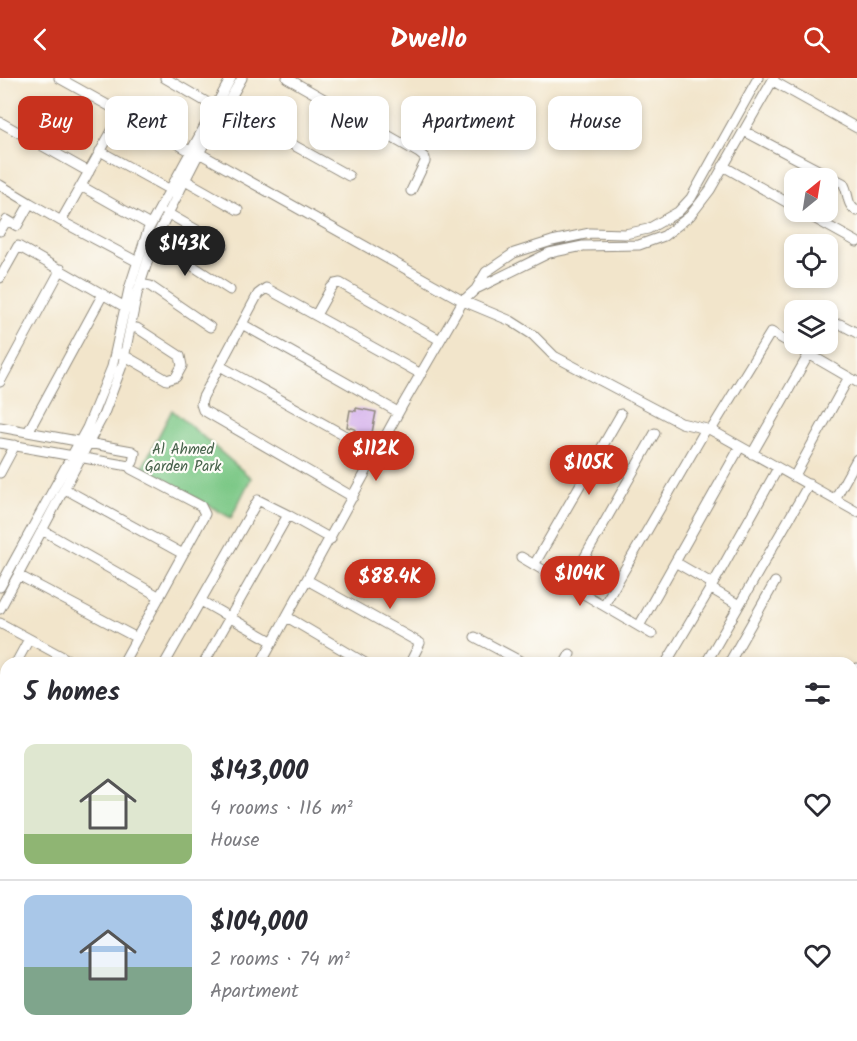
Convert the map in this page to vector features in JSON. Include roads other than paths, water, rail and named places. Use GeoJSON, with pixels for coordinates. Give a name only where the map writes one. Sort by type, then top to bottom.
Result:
{"type":"FeatureCollection","features":[{"type":"Feature","properties":{"kind":"street"},"geometry":{"type":"LineString","coordinates":[[59,78],[105,104]]}},
{"type":"Feature","properties":{"kind":"street"},"geometry":{"type":"LineString","coordinates":[[165,78],[200,99]]}},
{"type":"Feature","properties":{"kind":"street"},"geometry":{"type":"LineString","coordinates":[[220,96],[231,78]]}},
{"type":"Feature","properties":{"kind":"street"},"geometry":{"type":"LineString","coordinates":[[231,96],[242,78]]}},
{"type":"Feature","properties":{"kind":"street"},"geometry":{"type":"LineString","coordinates":[[287,78],[419,153],[425,162],[411,191]]}},
{"type":"Feature","properties":{"kind":"street"},"geometry":{"type":"LineString","coordinates":[[476,289],[486,272],[514,253],[552,241],[590,233],[625,234],[648,230],[678,212],[691,198],[758,78]]}},
{"type":"Feature","properties":{"kind":"street"},"geometry":{"type":"LineString","coordinates":[[266,657],[398,412],[463,301],[476,289],[549,253],[583,246],[639,245],[664,236],[690,216],[710,190],[773,79],[857,128]]}},
{"type":"Feature","properties":{"kind":"street"},"geometry":{"type":"LineString","coordinates":[[0,123],[89,172]]}},
{"type":"Feature","properties":{"kind":"street"},"geometry":{"type":"LineString","coordinates":[[744,131],[843,183],[847,200],[857,211]]}},
{"type":"Feature","properties":{"kind":"street"},"geometry":{"type":"LineString","coordinates":[[120,353],[130,328],[130,308],[153,241],[167,213],[173,192],[185,180],[200,140]]}},
{"type":"Feature","properties":{"kind":"street"},"geometry":{"type":"LineString","coordinates":[[61,222],[105,142]]}},
{"type":"Feature","properties":{"kind":"street"},"geometry":{"type":"LineString","coordinates":[[0,587],[111,399],[130,308],[136,261],[150,225],[173,192],[200,144]]}},
{"type":"Feature","properties":{"kind":"street"},"geometry":{"type":"LineString","coordinates":[[188,148],[463,301],[511,321],[533,335],[554,356],[681,423],[708,430],[857,512]]}},
{"type":"Feature","properties":{"kind":"street"},"geometry":{"type":"LineString","coordinates":[[297,148],[349,177]]}},
{"type":"Feature","properties":{"kind":"street"},"geometry":{"type":"LineString","coordinates":[[100,151],[173,192]]}},
{"type":"Feature","properties":{"kind":"street"},"geometry":{"type":"LineString","coordinates":[[723,166],[784,201]]}},
{"type":"Feature","properties":{"kind":"street"},"geometry":{"type":"LineString","coordinates":[[185,180],[238,210]]}},
{"type":"Feature","properties":{"kind":"street"},"geometry":{"type":"LineString","coordinates":[[699,183],[710,190]]}},
{"type":"Feature","properties":{"kind":"street"},"geometry":{"type":"LineString","coordinates":[[0,185],[61,222],[136,261]]}},
{"type":"Feature","properties":{"kind":"street"},"geometry":{"type":"LineString","coordinates":[[81,186],[150,225]]}},
{"type":"Feature","properties":{"kind":"street"},"geometry":{"type":"LineString","coordinates":[[0,231],[7,220],[17,226],[30,203]]}},
{"type":"Feature","properties":{"kind":"street"},"geometry":{"type":"LineString","coordinates":[[167,213],[223,245]]}},
{"type":"Feature","properties":{"kind":"street"},"geometry":{"type":"LineString","coordinates":[[821,222],[857,242]]}},
{"type":"Feature","properties":{"kind":"street"},"geometry":{"type":"LineString","coordinates":[[153,241],[230,290]]}},
{"type":"Feature","properties":{"kind":"street"},"geometry":{"type":"LineString","coordinates":[[0,279],[18,246],[130,308]]}},
{"type":"Feature","properties":{"kind":"street"},"geometry":{"type":"LineString","coordinates":[[0,382],[62,269]]}},
{"type":"Feature","properties":{"kind":"street"},"geometry":{"type":"LineString","coordinates":[[316,315],[331,288],[340,283],[440,340]]}},
{"type":"Feature","properties":{"kind":"street"},"geometry":{"type":"LineString","coordinates":[[140,284],[150,286],[210,327]]}},
{"type":"Feature","properties":{"kind":"street"},"geometry":{"type":"LineString","coordinates":[[353,497],[203,410],[201,404],[203,397],[258,294],[266,288],[421,374]]}},
{"type":"Feature","properties":{"kind":"street"},"geometry":{"type":"LineString","coordinates":[[28,432],[103,294]]}},
{"type":"Feature","properties":{"kind":"street"},"geometry":{"type":"LineString","coordinates":[[242,324],[398,412]]}},
{"type":"Feature","properties":{"kind":"street"},"geometry":{"type":"LineString","coordinates":[[840,324],[857,333]]}},
{"type":"Feature","properties":{"kind":"street"},"geometry":{"type":"LineString","coordinates":[[120,353],[167,380],[176,377],[182,366],[180,356],[137,328],[130,328]]}},
{"type":"Feature","properties":{"kind":"street"},"geometry":{"type":"LineString","coordinates":[[604,605],[708,430],[771,332],[784,340]]}},
{"type":"Feature","properties":{"kind":"street"},"geometry":{"type":"LineString","coordinates":[[752,454],[809,354],[853,380],[794,477]]}},
{"type":"Feature","properties":{"kind":"street"},"geometry":{"type":"LineString","coordinates":[[220,366],[376,453]]}},
{"type":"Feature","properties":{"kind":"street"},"geometry":{"type":"LineString","coordinates":[[534,565],[621,414]]}},
{"type":"Feature","properties":{"kind":"street"},"geometry":{"type":"LineString","coordinates":[[0,427],[132,451],[135,453],[134,462],[129,466]]}},
{"type":"Feature","properties":{"kind":"street"},"geometry":{"type":"LineString","coordinates":[[569,585],[655,433]]}},
{"type":"Feature","properties":{"kind":"street"},"geometry":{"type":"LineString","coordinates":[[0,443],[129,466],[204,509],[205,514],[126,657]]}},
{"type":"Feature","properties":{"kind":"street"},"geometry":{"type":"LineString","coordinates":[[0,473],[15,446]]}},
{"type":"Feature","properties":{"kind":"street"},"geometry":{"type":"LineString","coordinates":[[639,626],[740,447]]}},
{"type":"Feature","properties":{"kind":"street"},"geometry":{"type":"LineString","coordinates":[[0,609],[65,489],[77,458]]}},
{"type":"Feature","properties":{"kind":"street"},"geometry":{"type":"LineString","coordinates":[[835,499],[857,459]]}},
{"type":"Feature","properties":{"kind":"street"},"geometry":{"type":"LineString","coordinates":[[670,657],[778,468]]}},
{"type":"Feature","properties":{"kind":"street"},"geometry":{"type":"LineString","coordinates":[[709,657],[809,484]]}},
{"type":"Feature","properties":{"kind":"street"},"geometry":{"type":"LineString","coordinates":[[65,489],[183,555]]}},
{"type":"Feature","properties":{"kind":"street"},"geometry":{"type":"LineString","coordinates":[[168,657],[258,500],[331,538]]}},
{"type":"Feature","properties":{"kind":"street"},"geometry":{"type":"LineString","coordinates":[[207,657],[288,515]]}},
{"type":"Feature","properties":{"kind":"street"},"geometry":{"type":"LineString","coordinates":[[42,530],[160,597]]}},
{"type":"Feature","properties":{"kind":"street"},"geometry":{"type":"LineString","coordinates":[[520,557],[652,634]]}},
{"type":"Feature","properties":{"kind":"street"},"geometry":{"type":"LineString","coordinates":[[675,562],[739,605]]}},
{"type":"Feature","properties":{"kind":"street"},"geometry":{"type":"LineString","coordinates":[[18,575],[137,638]]}},
{"type":"Feature","properties":{"kind":"street"},"geometry":{"type":"LineString","coordinates":[[307,580],[420,643],[414,657]]}},
{"type":"Feature","properties":{"kind":"street"},"geometry":{"type":"LineString","coordinates":[[732,657],[775,582]]}},
{"type":"Feature","properties":{"kind":"street"},"geometry":{"type":"LineString","coordinates":[[201,601],[273,642]]}},
{"type":"Feature","properties":{"kind":"street"},"geometry":{"type":"LineString","coordinates":[[286,617],[355,657]]}},
{"type":"Feature","properties":{"kind":"street"},"geometry":{"type":"LineString","coordinates":[[0,623],[64,657]]}},
{"type":"Feature","properties":{"kind":"street"},"geometry":{"type":"LineString","coordinates":[[475,637],[513,657]]}},
{"type":"Feature","properties":{"kind":"street"},"geometry":{"type":"LineString","coordinates":[[19,657],[29,639]]}},
{"type":"Feature","properties":{"kind":"park label","name":"Al Ahmed Garden Park"},"geometry":{"type":"Point","coordinates":[183,458]}}]}
